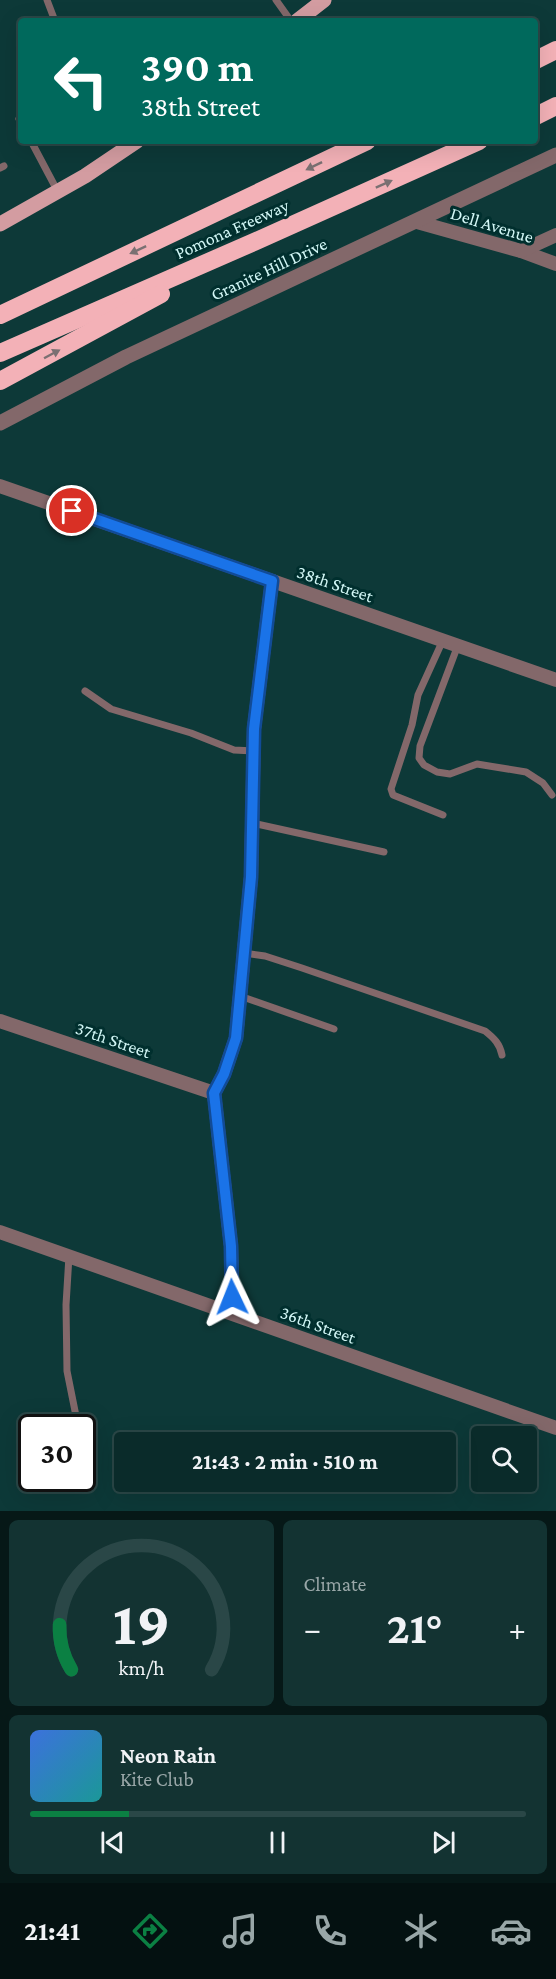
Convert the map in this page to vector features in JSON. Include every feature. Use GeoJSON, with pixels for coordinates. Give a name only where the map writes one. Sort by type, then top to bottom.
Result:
{"type":"FeatureCollection","features":[{"type":"Feature","properties":{"kind":"highway"},"geometry":{"type":"LineString","coordinates":[[538,59],[556,50]]}},
{"type":"Feature","properties":{"kind":"highway"},"geometry":{"type":"LineString","coordinates":[[538,115],[556,106]]}},
{"type":"Feature","properties":{"kind":"highway","name":"Pomona Freeway"},"geometry":{"type":"LineString","coordinates":[[0,315],[361,144]]}},
{"type":"Feature","properties":{"kind":"highway","name":"Pomona Freeway"},"geometry":{"type":"LineString","coordinates":[[0,353],[472,144]]}},
{"type":"Feature","properties":{"kind":"highway"},"geometry":{"type":"LineString","coordinates":[[0,381],[254,242]]}},
{"type":"Feature","properties":{"kind":"main road"},"geometry":{"type":"LineString","coordinates":[[301,18],[324,0]]}},
{"type":"Feature","properties":{"kind":"main road"},"geometry":{"type":"LineString","coordinates":[[3,219],[86,176],[133,144]]}},
{"type":"Feature","properties":{"kind":"street","name":"Granite Hill Drive"},"geometry":{"type":"LineString","coordinates":[[0,423],[126,357],[556,155]]}},
{"type":"Feature","properties":{"kind":"street","name":"Dell Avenue"},"geometry":{"type":"LineString","coordinates":[[417,222],[521,251],[556,264]]}},
{"type":"Feature","properties":{"kind":"street"},"geometry":{"type":"LineString","coordinates":[[521,251],[556,235]]}},
{"type":"Feature","properties":{"kind":"street","name":"38th Street"},"geometry":{"type":"LineString","coordinates":[[0,486],[556,680]]}},
{"type":"Feature","properties":{"kind":"street"},"geometry":{"type":"LineString","coordinates":[[230,1312],[231,1246],[214,1093],[224,1074],[236,1038],[251,877],[258,688],[272,581]]}},
{"type":"Feature","properties":{"kind":"street","name":"37th Street"},"geometry":{"type":"LineString","coordinates":[[0,1021],[214,1093]]}},
{"type":"Feature","properties":{"kind":"street","name":"36th Street"},"geometry":{"type":"LineString","coordinates":[[0,1232],[556,1428]]}},
{"type":"Feature","properties":{"kind":"lane"},"geometry":{"type":"LineString","coordinates":[[47,0],[54,18]]}},
{"type":"Feature","properties":{"kind":"lane"},"geometry":{"type":"LineString","coordinates":[[276,0],[289,18]]}},
{"type":"Feature","properties":{"kind":"lane"},"geometry":{"type":"LineString","coordinates":[[33,144],[57,192]]}},
{"type":"Feature","properties":{"kind":"lane"},"geometry":{"type":"LineString","coordinates":[[443,640],[418,694],[412,725],[391,789],[393,795],[400,800],[443,815]]}},
{"type":"Feature","properties":{"kind":"lane"},"geometry":{"type":"LineString","coordinates":[[458,645],[420,746],[419,758],[424,765],[450,774],[477,764],[526,772],[543,783],[552,795]]}},
{"type":"Feature","properties":{"kind":"lane"},"geometry":{"type":"LineString","coordinates":[[85,691],[111,709],[191,733],[234,750],[254,751]]}},
{"type":"Feature","properties":{"kind":"lane"},"geometry":{"type":"LineString","coordinates":[[252,823],[384,852]]}},
{"type":"Feature","properties":{"kind":"lane"},"geometry":{"type":"LineString","coordinates":[[244,953],[302,968],[485,1031],[500,1047],[502,1055]]}},
{"type":"Feature","properties":{"kind":"lane"},"geometry":{"type":"LineString","coordinates":[[240,996],[334,1029]]}},
{"type":"Feature","properties":{"kind":"lane"},"geometry":{"type":"LineString","coordinates":[[69,1256],[66,1305],[67,1371],[76,1414]]}},
{"type":"Feature","properties":{"kind":"route"},"geometry":{"type":"LineString","coordinates":[[72,511],[272,581],[254,729],[251,877],[241,995],[236,1038],[224,1074],[214,1093],[231,1246],[232,1297]]}}]}
